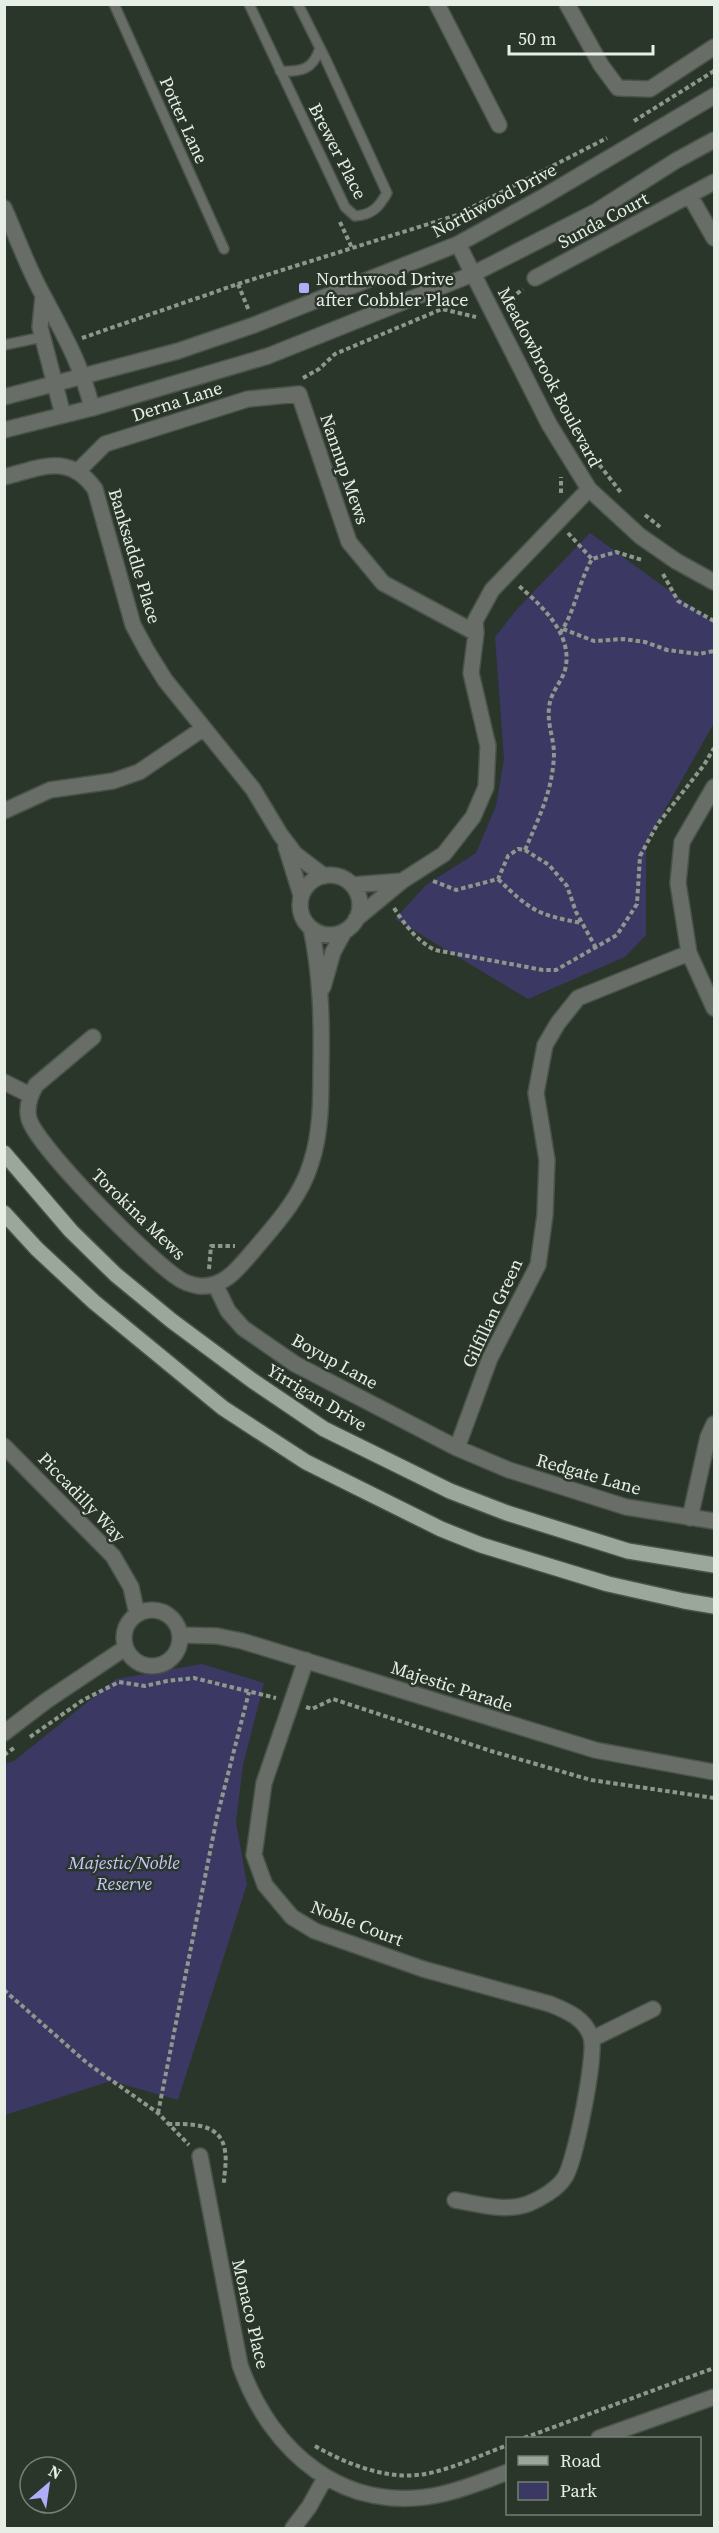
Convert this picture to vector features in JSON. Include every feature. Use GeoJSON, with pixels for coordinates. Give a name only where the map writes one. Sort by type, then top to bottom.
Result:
{"type":"FeatureCollection","features":[{"type":"Feature","properties":{"kind":"main road","name":"Yirrigan Drive"},"geometry":{"type":"LineString","coordinates":[[4,1154],[71,1231],[116,1275],[217,1355],[324,1429],[450,1491],[507,1513],[628,1551],[714,1565]]}},
{"type":"Feature","properties":{"kind":"main road"},"geometry":{"type":"LineString","coordinates":[[4,1213],[37,1249],[94,1302],[223,1408],[306,1462],[441,1529],[481,1545],[608,1584],[684,1602],[714,1606]]}},
{"type":"Feature","properties":{"kind":"main road"},"geometry":{"type":"LineString","coordinates":[[4,1228],[37,1249]]}},
{"type":"Feature","properties":{"kind":"street"},"geometry":{"type":"LineString","coordinates":[[437,4],[499,125]]}},
{"type":"Feature","properties":{"kind":"street"},"geometry":{"type":"LineString","coordinates":[[567,4],[601,65],[618,88],[650,88],[714,47]]}},
{"type":"Feature","properties":{"kind":"street","name":"Northwood Drive"},"geometry":{"type":"LineString","coordinates":[[4,397],[178,351],[254,325],[458,244],[543,197],[714,96]]}},
{"type":"Feature","properties":{"kind":"street"},"geometry":{"type":"LineString","coordinates":[[4,430],[92,408],[268,356],[473,274],[595,212],[677,160],[714,140]]}},
{"type":"Feature","properties":{"kind":"street","name":"Sunda Court"},"geometry":{"type":"LineString","coordinates":[[535,278],[714,182]]}},
{"type":"Feature","properties":{"kind":"street"},"geometry":{"type":"LineString","coordinates":[[690,196],[714,238]]}},
{"type":"Feature","properties":{"kind":"street"},"geometry":{"type":"LineString","coordinates":[[4,207],[8,223],[84,377],[92,408]]}},
{"type":"Feature","properties":{"kind":"street","name":"Meadowbrook Boulevard"},"geometry":{"type":"LineString","coordinates":[[458,244],[549,424],[589,489],[640,536],[676,561],[713,581]]}},
{"type":"Feature","properties":{"kind":"street"},"geometry":{"type":"LineString","coordinates":[[43,296],[40,327],[53,384],[63,415]]}},
{"type":"Feature","properties":{"kind":"street","name":"Derna Lane"},"geometry":{"type":"LineString","coordinates":[[77,471],[105,444],[248,399],[300,386]]}},
{"type":"Feature","properties":{"kind":"street","name":"Nannup Mews"},"geometry":{"type":"LineString","coordinates":[[300,386],[349,542],[383,583],[476,633]]}},
{"type":"Feature","properties":{"kind":"street"},"geometry":{"type":"LineString","coordinates":[[4,477],[52,464],[64,465],[77,471]]}},
{"type":"Feature","properties":{"kind":"street","name":"Banksaddle Place"},"geometry":{"type":"LineString","coordinates":[[77,471],[87,477],[95,489],[134,625],[165,680],[253,789],[280,834],[296,854],[324,876]]}},
{"type":"Feature","properties":{"kind":"street"},"geometry":{"type":"LineString","coordinates":[[321,996],[333,952],[344,932],[356,919],[402,881],[444,854],[473,817],[486,787],[488,746],[471,673],[476,633],[475,621],[492,590],[589,489]]}},
{"type":"Feature","properties":{"kind":"street"},"geometry":{"type":"LineString","coordinates":[[4,811],[50,790],[113,781],[139,772],[204,728]]}},
{"type":"Feature","properties":{"kind":"street"},"geometry":{"type":"LineString","coordinates":[[714,787],[682,842],[678,883],[689,953],[714,1008]]}},
{"type":"Feature","properties":{"kind":"street","name":"Banksaddle Place"},"geometry":{"type":"LineString","coordinates":[[280,834],[301,896]]}},
{"type":"Feature","properties":{"kind":"street"},"geometry":{"type":"LineString","coordinates":[[212,1284],[231,1277],[278,1222],[298,1193],[311,1164],[320,1117],[321,996],[317,957],[311,928],[301,914],[301,896],[313,880],[324,876],[341,878],[352,885],[359,899],[356,919]]}},
{"type":"Feature","properties":{"kind":"street"},"geometry":{"type":"LineString","coordinates":[[352,885],[402,881]]}},
{"type":"Feature","properties":{"kind":"street"},"geometry":{"type":"LineString","coordinates":[[311,928],[327,935],[344,932]]}},
{"type":"Feature","properties":{"kind":"street","name":"Gilfillan Green"},"geometry":{"type":"LineString","coordinates":[[458,1448],[490,1358],[538,1265],[545,1215],[547,1160],[536,1093],[545,1045],[558,1023],[578,998],[689,953]]}},
{"type":"Feature","properties":{"kind":"street"},"geometry":{"type":"LineString","coordinates":[[4,1082],[30,1095],[47,1074],[93,1038]]}},
{"type":"Feature","properties":{"kind":"street","name":"Torokina Mews"},"geometry":{"type":"LineString","coordinates":[[30,1095],[29,1120],[56,1159],[158,1263],[180,1280],[199,1286],[212,1284]]}},
{"type":"Feature","properties":{"kind":"street","name":"Boyup Lane"},"geometry":{"type":"LineString","coordinates":[[212,1284],[228,1311],[243,1328],[295,1364],[458,1448]]}},
{"type":"Feature","properties":{"kind":"street"},"geometry":{"type":"LineString","coordinates":[[690,1518],[708,1437],[714,1424]]}},
{"type":"Feature","properties":{"kind":"street","name":"Piccadilly Way"},"geometry":{"type":"LineString","coordinates":[[4,1446],[113,1556],[131,1587],[137,1614]]}},
{"type":"Feature","properties":{"kind":"street","name":"Redgate Lane"},"geometry":{"type":"LineString","coordinates":[[458,1448],[509,1470],[626,1507],[714,1521]]}},
{"type":"Feature","properties":{"kind":"street"},"geometry":{"type":"LineString","coordinates":[[150,1610],[164,1612],[175,1622],[180,1635],[174,1655],[169,1660],[155,1666],[141,1664],[129,1654],[124,1633],[130,1619],[137,1614],[150,1610]]}},
{"type":"Feature","properties":{"kind":"street","name":"Majestic Parade"},"geometry":{"type":"LineString","coordinates":[[180,1635],[218,1636],[306,1660],[595,1750],[714,1772]]}},
{"type":"Feature","properties":{"kind":"street"},"geometry":{"type":"LineString","coordinates":[[4,1732],[126,1648]]}},
{"type":"Feature","properties":{"kind":"street","name":"Noble Court"},"geometry":{"type":"LineString","coordinates":[[306,1660],[264,1783],[254,1855],[266,1885],[292,1917],[315,1931],[423,1969],[568,2011],[583,2023],[592,2039]]}},
{"type":"Feature","properties":{"kind":"street"},"geometry":{"type":"LineString","coordinates":[[455,2200],[501,2208],[527,2204],[551,2191],[565,2177],[571,2160],[592,2064],[592,2039],[653,2008]]}},
{"type":"Feature","properties":{"kind":"street","name":"Monaco Place"},"geometry":{"type":"LineString","coordinates":[[200,2156],[240,2365],[249,2391],[265,2419],[285,2446],[326,2478],[349,2489],[374,2496],[404,2498],[441,2494],[506,2472]]}},
{"type":"Feature","properties":{"kind":"street"},"geometry":{"type":"LineString","coordinates":[[604,2437],[714,2397]]}},
{"type":"Feature","properties":{"kind":"street"},"geometry":{"type":"LineString","coordinates":[[293,2529],[326,2478]]}},
{"type":"Feature","properties":{"kind":"lane","name":"Potter Lane"},"geometry":{"type":"LineString","coordinates":[[114,4],[224,249]]}},
{"type":"Feature","properties":{"kind":"lane","name":"Brewer Place"},"geometry":{"type":"LineString","coordinates":[[249,4],[345,207],[355,216],[365,215],[374,211],[387,193],[298,4]]}},
{"type":"Feature","properties":{"kind":"lane"},"geometry":{"type":"LineString","coordinates":[[280,71],[304,71],[311,66],[320,48]]}},
{"type":"Feature","properties":{"kind":"lane"},"geometry":{"type":"LineString","coordinates":[[4,345],[43,337]]}},
{"type":"Feature","properties":{"kind":"path"},"geometry":{"type":"LineString","coordinates":[[633,122],[714,71]]}},
{"type":"Feature","properties":{"kind":"path"},"geometry":{"type":"LineString","coordinates":[[69,343],[238,284],[457,215],[613,134]]}},
{"type":"Feature","properties":{"kind":"path"},"geometry":{"type":"LineString","coordinates":[[300,386],[334,354],[442,309],[476,317]]}},
{"type":"Feature","properties":{"kind":"path"},"geometry":{"type":"LineString","coordinates":[[578,437],[627,501]]}},
{"type":"Feature","properties":{"kind":"path"},"geometry":{"type":"LineString","coordinates":[[644,514],[662,528]]}},
{"type":"Feature","properties":{"kind":"path"},"geometry":{"type":"LineString","coordinates":[[561,632],[578,598],[583,575],[592,559],[616,552],[649,564]]}},
{"type":"Feature","properties":{"kind":"path"},"geometry":{"type":"LineString","coordinates":[[658,569],[667,578],[672,593],[678,601],[714,621]]}},
{"type":"Feature","properties":{"kind":"path"},"geometry":{"type":"LineString","coordinates":[[506,576],[542,605],[561,632],[567,654],[565,671],[553,692],[549,708],[554,752],[549,797],[525,850]]}},
{"type":"Feature","properties":{"kind":"path"},"geometry":{"type":"LineString","coordinates":[[561,632],[594,641],[623,639],[645,642],[667,651],[699,654],[714,651]]}},
{"type":"Feature","properties":{"kind":"path"},"geometry":{"type":"LineString","coordinates":[[393,907],[405,925],[424,945],[435,950],[543,970],[556,970],[617,935],[630,917],[637,904],[640,856],[657,825],[704,765],[714,748]]}},
{"type":"Feature","properties":{"kind":"path"},"geometry":{"type":"LineString","coordinates":[[498,879],[508,856],[518,849],[525,850],[549,864],[567,886],[582,923],[596,948]]}},
{"type":"Feature","properties":{"kind":"path"},"geometry":{"type":"LineString","coordinates":[[432,881],[456,890],[498,879]]}},
{"type":"Feature","properties":{"kind":"path"},"geometry":{"type":"LineString","coordinates":[[498,879],[525,904],[548,917],[582,923]]}},
{"type":"Feature","properties":{"kind":"path"},"geometry":{"type":"LineString","coordinates":[[385,914],[403,900]]}},
{"type":"Feature","properties":{"kind":"path"},"geometry":{"type":"LineString","coordinates":[[212,1284],[211,1246],[239,1246]]}},
{"type":"Feature","properties":{"kind":"path"},"geometry":{"type":"LineString","coordinates":[[24,1741],[83,1700],[119,1682],[145,1686],[167,1680],[194,1678],[312,1708],[333,1699],[491,1751],[591,1780],[714,1798]]}},
{"type":"Feature","properties":{"kind":"path"},"geometry":{"type":"LineString","coordinates":[[158,2113],[217,1817],[249,1692]]}},
{"type":"Feature","properties":{"kind":"path"},"geometry":{"type":"LineString","coordinates":[[4,1755],[14,1748]]}},
{"type":"Feature","properties":{"kind":"path"},"geometry":{"type":"LineString","coordinates":[[4,1990],[87,2063],[158,2113],[200,2156]]}},
{"type":"Feature","properties":{"kind":"path"},"geometry":{"type":"LineString","coordinates":[[168,2124],[202,2124],[219,2136],[225,2150],[224,2188]]}},
{"type":"Feature","properties":{"kind":"path"},"geometry":{"type":"LineString","coordinates":[[529,2437],[714,2368]]}},
{"type":"Feature","properties":{"kind":"path"},"geometry":{"type":"LineString","coordinates":[[307,2441],[331,2455],[379,2473],[408,2475],[433,2472],[506,2445]]}},
{"type":"Feature","properties":{"kind":"green space"},"geometry":{"type":"Polygon","coordinates":[[[590,533],[714,623],[714,723],[646,843],[646,935],[625,957],[528,999],[395,919],[426,885],[476,853],[496,806],[504,759],[495,637],[518,608],[590,533]]]}},
{"type":"Feature","properties":{"kind":"green space","name":"Majestic/Noble Reserve"},"geometry":{"type":"Polygon","coordinates":[[[202,1664],[264,1683],[243,1765],[236,1822],[247,1884],[178,2100],[111,2081],[5,2115],[5,1764],[14,1761],[116,1679],[202,1664]]]}},
{"type":"Feature","properties":{"kind":"place","name":"Northwood Drive after Cobbler Place"},"geometry":{"type":"Point","coordinates":[304,288]}}]}
